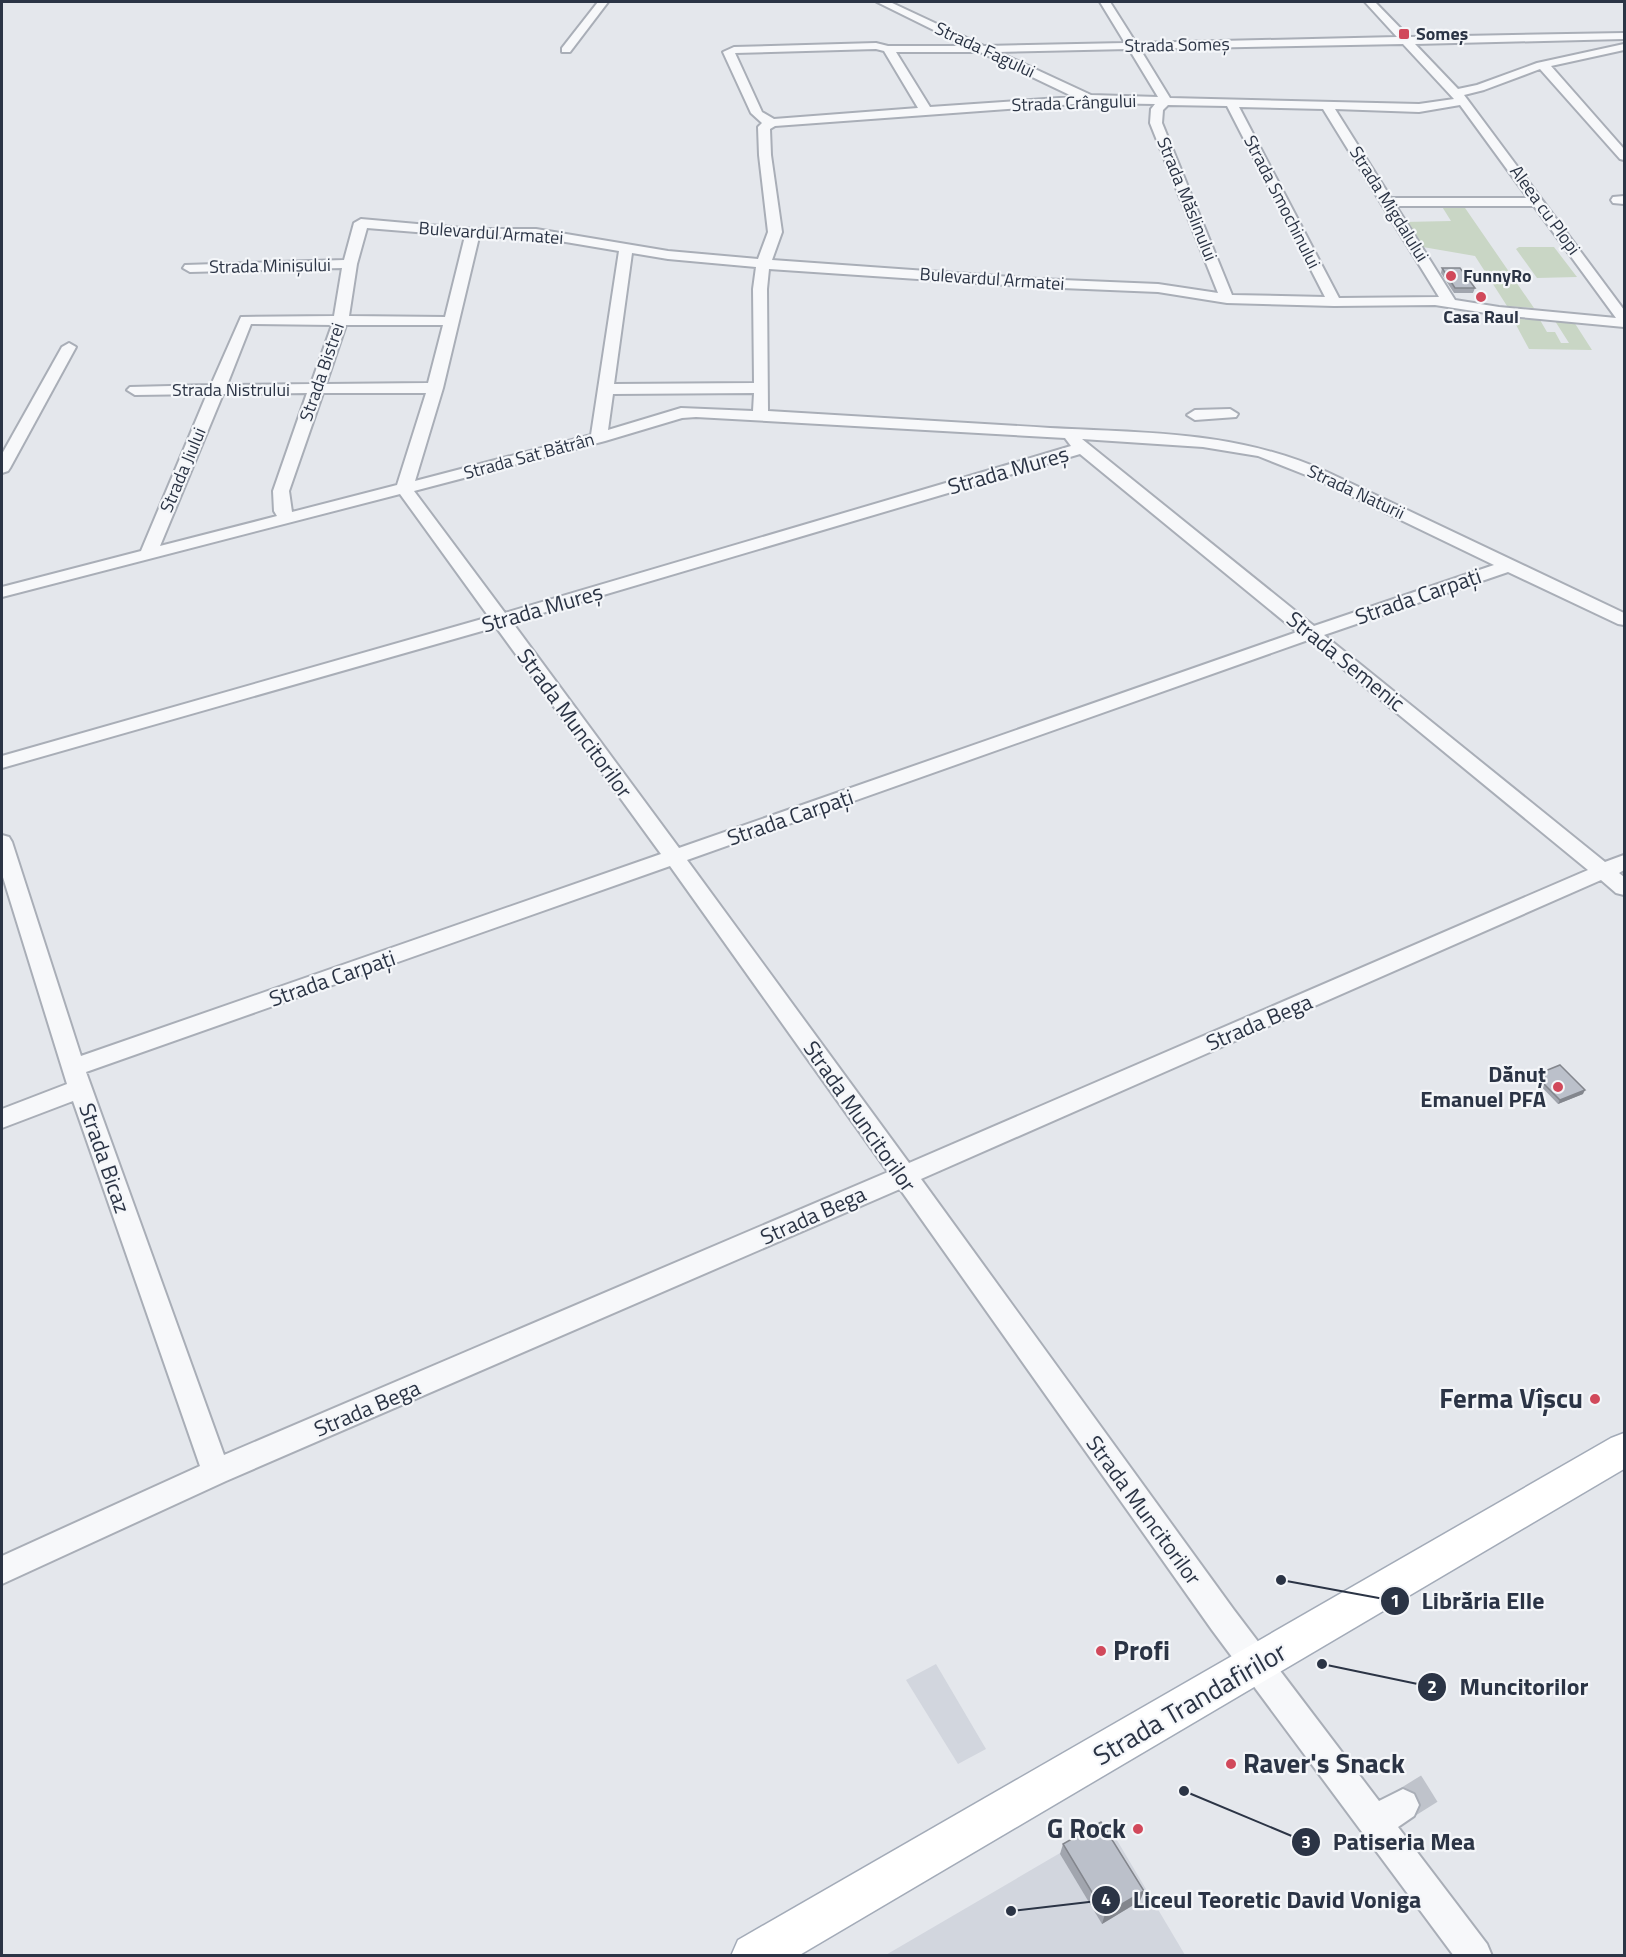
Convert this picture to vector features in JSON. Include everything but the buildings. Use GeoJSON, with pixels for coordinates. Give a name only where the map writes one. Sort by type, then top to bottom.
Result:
{"type":"FeatureCollection","features":[{"type":"Feature","properties":{"kind":"main road","name":"Strada Trandafirilor"},"geometry":{"type":"LineString","coordinates":[[768,1952],[1624,1450]]}},
{"type":"Feature","properties":{"kind":"street"},"geometry":{"type":"LineString","coordinates":[[566,50],[603,2]]}},
{"type":"Feature","properties":{"kind":"street","name":"Strada Fagului"},"geometry":{"type":"LineString","coordinates":[[882,2],[1089,99]]}},
{"type":"Feature","properties":{"kind":"street"},"geometry":{"type":"LineString","coordinates":[[1105,2],[1166,100]]}},
{"type":"Feature","properties":{"kind":"street","name":"Aleea cu Plopi"},"geometry":{"type":"LineString","coordinates":[[1370,2],[1459,97],[1539,202],[1624,321]]}},
{"type":"Feature","properties":{"kind":"street","name":"Strada Someș"},"geometry":{"type":"LineString","coordinates":[[772,123],[764,120],[757,113],[737,72],[730,50],[876,46],[888,49],[982,49],[1624,36]]}},
{"type":"Feature","properties":{"kind":"street","name":"Strada Crângului"},"geometry":{"type":"LineString","coordinates":[[772,123],[1089,99],[1419,108],[1459,97],[1541,65],[1624,47]]}},
{"type":"Feature","properties":{"kind":"street"},"geometry":{"type":"LineString","coordinates":[[888,49],[927,113]]}},
{"type":"Feature","properties":{"kind":"street"},"geometry":{"type":"LineString","coordinates":[[1541,65],[1550,70],[1624,156]]}},
{"type":"Feature","properties":{"kind":"street","name":"Strada Măslinului"},"geometry":{"type":"LineString","coordinates":[[1166,100],[1157,109],[1156,123],[1227,299]]}},
{"type":"Feature","properties":{"kind":"street","name":"Strada Smochinului"},"geometry":{"type":"LineString","coordinates":[[1231,102],[1334,302]]}},
{"type":"Feature","properties":{"kind":"street","name":"Strada Migdalului"},"geometry":{"type":"LineString","coordinates":[[1327,106],[1450,303]]}},
{"type":"Feature","properties":{"kind":"street"},"geometry":{"type":"LineString","coordinates":[[760,415],[762,388],[760,289],[766,257],[775,232],[765,155],[764,127],[772,123]]}},
{"type":"Feature","properties":{"kind":"street"},"geometry":{"type":"LineString","coordinates":[[1387,202],[1539,202]]}},
{"type":"Feature","properties":{"kind":"street","name":"Bulevardul Armatei"},"geometry":{"type":"LineString","coordinates":[[361,223],[473,233],[536,233],[687,257],[766,257],[840,268],[1038,283],[1158,288],[1227,299],[1334,302],[1435,301],[1499,311],[1624,321]]}},
{"type":"Feature","properties":{"kind":"street","name":"Strada Bistrei"},"geometry":{"type":"LineString","coordinates":[[289,518],[282,511],[281,491],[341,319],[350,264],[361,223]]}},
{"type":"Feature","properties":{"kind":"street"},"geometry":{"type":"LineString","coordinates":[[404,488],[435,388],[473,233]]}},
{"type":"Feature","properties":{"kind":"street"},"geometry":{"type":"LineString","coordinates":[[600,438],[626,249]]}},
{"type":"Feature","properties":{"kind":"street","name":"Strada Minișului"},"geometry":{"type":"LineString","coordinates":[[190,268],[350,264]]}},
{"type":"Feature","properties":{"kind":"street"},"geometry":{"type":"LineString","coordinates":[[341,319],[451,321]]}},
{"type":"Feature","properties":{"kind":"street","name":"Strada Jiului"},"geometry":{"type":"LineString","coordinates":[[148,554],[246,320],[341,319]]}},
{"type":"Feature","properties":{"kind":"street"},"geometry":{"type":"LineString","coordinates":[[2,468],[69,347]]}},
{"type":"Feature","properties":{"kind":"street","name":"Strada Nistrului"},"geometry":{"type":"LineString","coordinates":[[135,390],[435,388]]}},
{"type":"Feature","properties":{"kind":"street"},"geometry":{"type":"LineString","coordinates":[[605,389],[762,388]]}},
{"type":"Feature","properties":{"kind":"street","name":"Strada Sat Bătrân"},"geometry":{"type":"LineString","coordinates":[[2,592],[600,438],[681,413],[760,415],[1067,434]]}},
{"type":"Feature","properties":{"kind":"street"},"geometry":{"type":"LineString","coordinates":[[1195,415],[1230,414]]}},
{"type":"Feature","properties":{"kind":"street","name":"Strada Semenic"},"geometry":{"type":"LineString","coordinates":[[1067,434],[1311,633],[1614,866],[1624,888]]}},
{"type":"Feature","properties":{"kind":"street","name":"Strada Naturii"},"geometry":{"type":"LineString","coordinates":[[1067,434],[1202,443],[1265,453],[1304,468],[1624,620]]}},
{"type":"Feature","properties":{"kind":"street","name":"Strada Mureș"},"geometry":{"type":"LineString","coordinates":[[2,762],[499,620],[1082,448]]}},
{"type":"Feature","properties":{"kind":"street","name":"Strada Muncitorilor"},"geometry":{"type":"LineString","coordinates":[[404,488],[674,857],[1258,1665],[1475,1956]]}},
{"type":"Feature","properties":{"kind":"street","name":"Strada Carpați"},"geometry":{"type":"LineString","coordinates":[[2,1119],[77,1078],[674,857],[1507,566]]}},
{"type":"Feature","properties":{"kind":"street","name":"Strada Bicaz"},"geometry":{"type":"LineString","coordinates":[[2,842],[77,1078],[216,1472]]}},
{"type":"Feature","properties":{"kind":"street","name":"Strada Bega"},"geometry":{"type":"LineString","coordinates":[[2,1569],[216,1472],[557,1328],[1614,866]]}},
{"type":"Feature","properties":{"kind":"street"},"geometry":{"type":"LineString","coordinates":[[1375,1822],[1403,1805]]}},
{"type":"Feature","properties":{"kind":"shaded area"},"geometry":{"type":"Polygon","coordinates":[[[936,1664],[986,1749],[958,1764],[906,1680],[936,1664]]]}},
{"type":"Feature","properties":{"kind":"shaded area"},"geometry":{"type":"Polygon","coordinates":[[[1108,1825],[1185,1955],[884,1956],[1108,1825]]]}},
{"type":"Feature","properties":{"kind":"green space"},"geometry":{"type":"Polygon","coordinates":[[[1441,205],[1463,205],[1534,308],[1507,306],[1475,256],[1417,246],[1403,222],[1451,221],[1441,205]]]}},
{"type":"Feature","properties":{"kind":"green space"},"geometry":{"type":"Polygon","coordinates":[[[1519,247],[1554,247],[1577,277],[1537,278],[1516,249],[1519,247]]]}},
{"type":"Feature","properties":{"kind":"green space"},"geometry":{"type":"Polygon","coordinates":[[[1519,319],[1540,320],[1547,332],[1555,332],[1561,343],[1569,343],[1555,321],[1574,322],[1592,350],[1529,349],[1515,323],[1519,319]]]}},
{"type":"Feature","properties":{"kind":"tunnel"},"geometry":{"type":"LineString","coordinates":[[1403,1805],[1435,1785]]}},
{"type":"Feature","properties":{"kind":"place","name":"Someș"},"geometry":{"type":"Point","coordinates":[1404,34]}},
{"type":"Feature","properties":{"kind":"place","name":"FunnyRo"},"geometry":{"type":"Point","coordinates":[1451,276]}},
{"type":"Feature","properties":{"kind":"place","name":"Casa Raul"},"geometry":{"type":"Point","coordinates":[1481,297]}},
{"type":"Feature","properties":{"kind":"place","name":"Dănuț Emanuel PFA"},"geometry":{"type":"Point","coordinates":[1558,1087]}},
{"type":"Feature","properties":{"kind":"place","name":"Ferma Vîșcu"},"geometry":{"type":"Point","coordinates":[1595,1399]}},
{"type":"Feature","properties":{"kind":"place","name":"Librăria Elle"},"geometry":{"type":"Point","coordinates":[1281,1580]}},
{"type":"Feature","properties":{"kind":"place","name":"Profi"},"geometry":{"type":"Point","coordinates":[1101,1651]}},
{"type":"Feature","properties":{"kind":"place","name":"Muncitorilor"},"geometry":{"type":"Point","coordinates":[1322,1664]}},
{"type":"Feature","properties":{"kind":"place","name":"Raver's Snack"},"geometry":{"type":"Point","coordinates":[1231,1764]}},
{"type":"Feature","properties":{"kind":"place","name":"Patiseria Mea"},"geometry":{"type":"Point","coordinates":[1184,1791]}},
{"type":"Feature","properties":{"kind":"place","name":"G Rock"},"geometry":{"type":"Point","coordinates":[1138,1829]}},
{"type":"Feature","properties":{"kind":"place","name":"Liceul Teoretic David Voniga"},"geometry":{"type":"Point","coordinates":[1011,1911]}}]}
